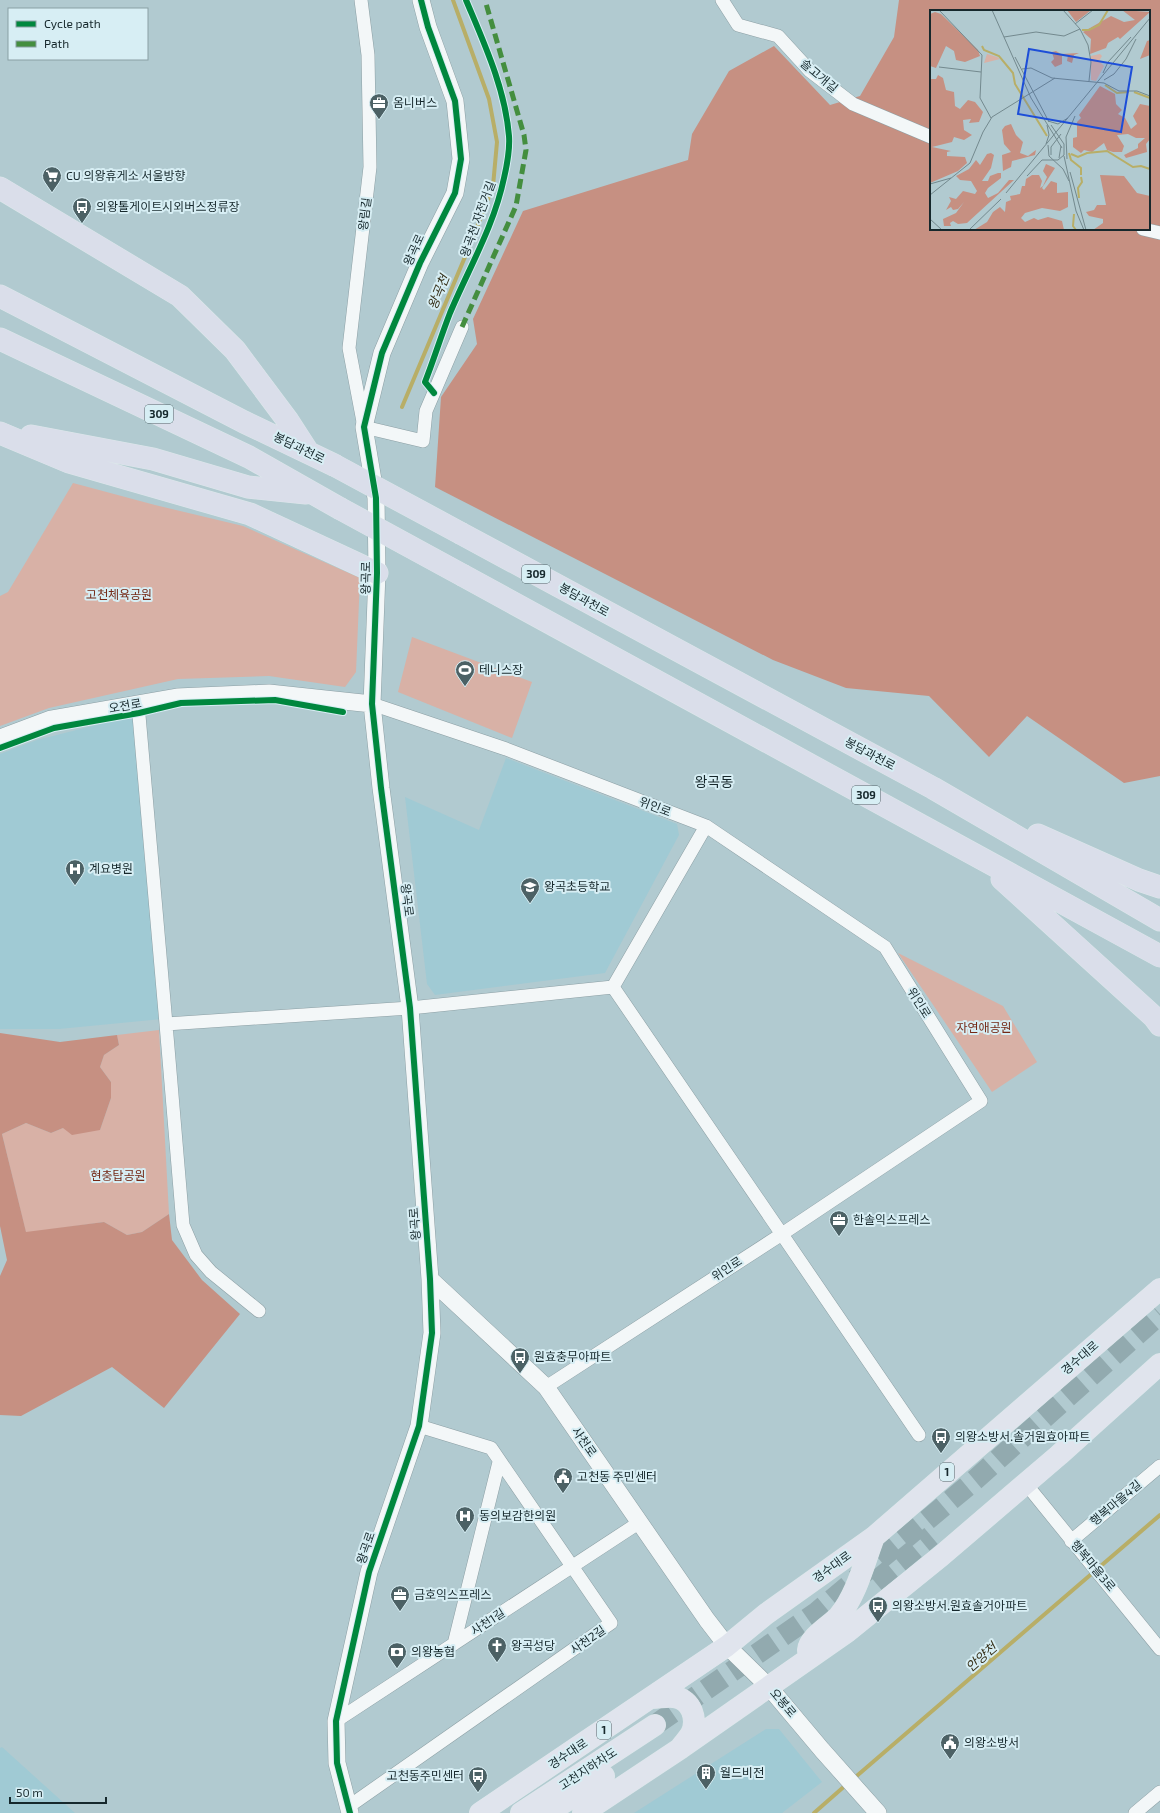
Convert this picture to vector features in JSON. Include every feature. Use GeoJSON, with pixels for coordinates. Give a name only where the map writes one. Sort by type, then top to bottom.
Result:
{"type":"FeatureCollection","features":[{"type":"Feature","properties":{"kind":"highway"},"geometry":{"type":"LineString","coordinates":[[0,188],[180,296],[235,350],[288,421],[308,452]]}},
{"type":"Feature","properties":{"kind":"highway","name":"봉담과천로"},"geometry":{"type":"LineString","coordinates":[[0,296],[244,422],[334,465],[934,788],[1157,918]]}},
{"type":"Feature","properties":{"kind":"highway","name":"309"},"geometry":{"type":"LineString","coordinates":[[0,339],[248,457],[338,508],[1160,956]]}},
{"type":"Feature","properties":{"kind":"highway"},"geometry":{"type":"LineString","coordinates":[[0,432],[153,459],[248,487],[315,494]]}},
{"type":"Feature","properties":{"kind":"highway"},"geometry":{"type":"LineString","coordinates":[[0,432],[69,462],[250,514],[377,573]]}},
{"type":"Feature","properties":{"kind":"highway"},"geometry":{"type":"LineString","coordinates":[[934,788],[1139,880],[1160,887]]}},
{"type":"Feature","properties":{"kind":"highway"},"geometry":{"type":"LineString","coordinates":[[974,854],[1154,1017],[1160,1025]]}},
{"type":"Feature","properties":{"kind":"highway"},"geometry":{"type":"LineString","coordinates":[[1097,923],[1160,970]]}},
{"type":"Feature","properties":{"kind":"main road","name":"경수대로"},"geometry":{"type":"LineString","coordinates":[[480,1813],[727,1646],[766,1614],[874,1537],[1160,1289]]}},
{"type":"Feature","properties":{"kind":"main road"},"geometry":{"type":"LineString","coordinates":[[583,1813],[681,1748],[846,1632],[935,1561],[1059,1456],[1160,1364]]}},
{"type":"Feature","properties":{"kind":"main road"},"geometry":{"type":"LineString","coordinates":[[823,1648],[814,1653],[808,1650],[809,1646],[843,1610],[861,1572],[874,1537]]}},
{"type":"Feature","properties":{"kind":"main road"},"geometry":{"type":"LineString","coordinates":[[652,1698],[676,1697],[686,1702],[691,1708],[694,1718],[692,1733],[681,1748]]}},
{"type":"Feature","properties":{"kind":"main road","name":"고천지하차도"},"geometry":{"type":"LineString","coordinates":[[521,1813],[657,1732],[548,1813]]}},
{"type":"Feature","properties":{"kind":"street","name":"왕림길"},"geometry":{"type":"LineString","coordinates":[[361,0],[368,55],[370,167],[349,348],[364,427]]}},
{"type":"Feature","properties":{"kind":"street","name":"왕곡로"},"geometry":{"type":"LineString","coordinates":[[349,1810],[337,1764],[336,1721],[369,1572],[419,1426],[432,1333],[430,1279],[410,1008],[381,788],[372,704],[377,573],[376,498],[364,427],[382,353],[420,263],[455,192],[461,159],[455,101],[428,27],[421,0]]}},
{"type":"Feature","properties":{"kind":"street","name":"솔고개길"},"geometry":{"type":"LineString","coordinates":[[722,0],[738,25],[778,36],[810,71],[853,104],[930,137]]}},
{"type":"Feature","properties":{"kind":"street"},"geometry":{"type":"LineString","coordinates":[[1147,230],[1160,233]]}},
{"type":"Feature","properties":{"kind":"street"},"geometry":{"type":"LineString","coordinates":[[364,427],[423,441],[426,411],[462,327]]}},
{"type":"Feature","properties":{"kind":"street","name":"오전로"},"geometry":{"type":"LineString","coordinates":[[0,738],[51,719],[177,697],[269,693],[372,704]]}},
{"type":"Feature","properties":{"kind":"street"},"geometry":{"type":"LineString","coordinates":[[138,704],[183,1225],[196,1254],[212,1272],[259,1311]]}},
{"type":"Feature","properties":{"kind":"street","name":"위인로"},"geometry":{"type":"LineString","coordinates":[[372,704],[506,749],[706,826],[885,947],[981,1101],[782,1234],[546,1387]]}},
{"type":"Feature","properties":{"kind":"street"},"geometry":{"type":"LineString","coordinates":[[613,988],[706,826]]}},
{"type":"Feature","properties":{"kind":"street"},"geometry":{"type":"LineString","coordinates":[[166,1024],[410,1008],[613,988]]}},
{"type":"Feature","properties":{"kind":"street"},"geometry":{"type":"LineString","coordinates":[[613,988],[918,1434]]}},
{"type":"Feature","properties":{"kind":"street","name":"사천로"},"geometry":{"type":"LineString","coordinates":[[430,1279],[546,1387],[707,1620],[727,1646]]}},
{"type":"Feature","properties":{"kind":"street","name":"사천2길"},"geometry":{"type":"LineString","coordinates":[[349,1810],[611,1624],[499,1462],[491,1448],[419,1426]]}},
{"type":"Feature","properties":{"kind":"street"},"geometry":{"type":"LineString","coordinates":[[454,1644],[499,1462]]}},
{"type":"Feature","properties":{"kind":"street","name":"행복마을4길"},"geometry":{"type":"LineString","coordinates":[[1071,1541],[1160,1466]]}},
{"type":"Feature","properties":{"kind":"street","name":"행복마을3로"},"geometry":{"type":"LineString","coordinates":[[1026,1484],[1160,1649]]}},
{"type":"Feature","properties":{"kind":"street","name":"사천1길"},"geometry":{"type":"LineString","coordinates":[[336,1721],[640,1522]]}},
{"type":"Feature","properties":{"kind":"street","name":"오봉로"},"geometry":{"type":"LineString","coordinates":[[727,1646],[769,1687],[873,1807]]}},
{"type":"Feature","properties":{"kind":"street"},"geometry":{"type":"LineString","coordinates":[[1139,1812],[1160,1792]]}},
{"type":"Feature","properties":{"kind":"shaded area"},"geometry":{"type":"Polygon","coordinates":[[[899,0],[1160,0],[1160,776],[1124,783],[1027,716],[989,757],[929,696],[846,688],[773,660],[435,487],[441,397],[477,344],[473,319],[523,211],[688,160],[692,134],[729,71],[774,46],[830,105],[860,96],[894,37],[899,0]]]}},
{"type":"Feature","properties":{"kind":"shaded area","name":"계요병원"},"geometry":{"type":"Polygon","coordinates":[[[134,718],[162,1019],[59,1029],[0,1029],[0,754],[37,740],[108,722],[134,718]]]}},
{"type":"Feature","properties":{"kind":"shaded area","name":"왕곡초등학교"},"geometry":{"type":"Polygon","coordinates":[[[506,758],[677,824],[679,835],[605,973],[435,995],[427,984],[405,797],[479,830],[506,758]]]}},
{"type":"Feature","properties":{"kind":"shaded area"},"geometry":{"type":"Polygon","coordinates":[[[0,1033],[60,1042],[117,1035],[119,1045],[104,1055],[100,1067],[111,1082],[111,1098],[100,1130],[72,1135],[63,1128],[51,1133],[26,1123],[2,1134],[26,1232],[104,1222],[127,1235],[142,1232],[169,1214],[172,1240],[202,1280],[240,1314],[164,1408],[112,1367],[21,1416],[0,1415],[0,1276],[7,1260],[0,1226],[0,1033]]]}},
{"type":"Feature","properties":{"kind":"shaded area"},"geometry":{"type":"Polygon","coordinates":[[[766,1729],[779,1729],[822,1782],[782,1813],[634,1813],[766,1729]]]}},
{"type":"Feature","properties":{"kind":"shaded area"},"geometry":{"type":"Polygon","coordinates":[[[2,1747],[75,1813],[0,1813],[0,1748],[2,1747]]]}},
{"type":"Feature","properties":{"kind":"green space","name":"고천체육공원"},"geometry":{"type":"Polygon","coordinates":[[[73,483],[155,505],[243,526],[360,578],[356,672],[345,687],[269,676],[178,679],[49,708],[0,726],[0,596],[8,592],[73,483]]]}},
{"type":"Feature","properties":{"kind":"green space","name":"테니스장"},"geometry":{"type":"Polygon","coordinates":[[[412,637],[532,682],[512,738],[398,692],[412,637]]]}},
{"type":"Feature","properties":{"kind":"green space","name":"자연애공원"},"geometry":{"type":"Polygon","coordinates":[[[898,953],[1003,1006],[1037,1062],[992,1092],[898,953]]]}},
{"type":"Feature","properties":{"kind":"green space","name":"현충탑공원"},"geometry":{"type":"Polygon","coordinates":[[[159,1030],[169,1214],[142,1232],[127,1235],[104,1222],[26,1233],[2,1134],[26,1123],[51,1133],[63,1128],[100,1130],[111,1098],[111,1082],[100,1067],[104,1055],[119,1045],[117,1035],[159,1030]]]}},
{"type":"Feature","properties":{"kind":"waterway","name":"왕곡천"},"geometry":{"type":"LineString","coordinates":[[402,407],[493,186],[497,142],[489,99],[453,0]]}},
{"type":"Feature","properties":{"kind":"waterway","name":"안양천"},"geometry":{"type":"LineString","coordinates":[[852,1780],[1160,1515]]}},
{"type":"Feature","properties":{"kind":"waterway","name":"안양천"},"geometry":{"type":"LineString","coordinates":[[814,1813],[847,1784]]}},
{"type":"Feature","properties":{"kind":"tunnel"},"geometry":{"type":"LineString","coordinates":[[655,1725],[817,1612],[976,1479],[1160,1314]]}},
{"type":"Feature","properties":{"kind":"tunnel"},"geometry":{"type":"LineString","coordinates":[[875,1582],[931,1536]]}},
{"type":"Feature","properties":{"kind":"marked path"},"geometry":{"type":"LineString","coordinates":[[462,327],[516,206],[526,150],[524,135],[485,0]]}},
{"type":"Feature","properties":{"kind":"cycle path"},"geometry":{"type":"LineString","coordinates":[[350,1813],[337,1763],[336,1721],[369,1572],[419,1426],[432,1333],[430,1279],[410,1008],[381,788],[372,704],[377,573],[376,498],[364,427],[382,353],[420,263],[455,193],[461,159],[455,101],[428,27],[421,0]]}},
{"type":"Feature","properties":{"kind":"cycle path","name":"왕곡천 자전거길"},"geometry":{"type":"LineString","coordinates":[[434,393],[425,382],[450,313],[488,230],[500,196],[509,152],[507,118],[498,83],[493,66],[466,0]]}},
{"type":"Feature","properties":{"kind":"cycle path"},"geometry":{"type":"LineString","coordinates":[[0,748],[54,728],[139,713],[181,703],[275,700],[343,712]]}},
{"type":"Feature","properties":{"kind":"place","name":"옴니버스"},"geometry":{"type":"Point","coordinates":[379,120]}},
{"type":"Feature","properties":{"kind":"place","name":"CU 의왕휴게소 서울방향"},"geometry":{"type":"Point","coordinates":[52,193]}},
{"type":"Feature","properties":{"kind":"place","name":"의왕톨게이트시외버스정류장"},"geometry":{"type":"Point","coordinates":[82,224]}},
{"type":"Feature","properties":{"kind":"place","name":"테니스장"},"geometry":{"type":"Point","coordinates":[465,687]}},
{"type":"Feature","properties":{"kind":"place","name":"계요병원"},"geometry":{"type":"Point","coordinates":[75,886]}},
{"type":"Feature","properties":{"kind":"place","name":"왕곡초등학교"},"geometry":{"type":"Point","coordinates":[530,904]}},
{"type":"Feature","properties":{"kind":"place","name":"한솔익스프레스"},"geometry":{"type":"Point","coordinates":[839,1237]}},
{"type":"Feature","properties":{"kind":"place","name":"원효충무아파트"},"geometry":{"type":"Point","coordinates":[520,1374]}},
{"type":"Feature","properties":{"kind":"place","name":"의왕소방서.솔거원효아파트"},"geometry":{"type":"Point","coordinates":[941,1454]}},
{"type":"Feature","properties":{"kind":"place","name":"고천동 주민센터"},"geometry":{"type":"Point","coordinates":[563,1494]}},
{"type":"Feature","properties":{"kind":"place","name":"동의보감한의원"},"geometry":{"type":"Point","coordinates":[465,1533]}},
{"type":"Feature","properties":{"kind":"place","name":"금호익스프레스"},"geometry":{"type":"Point","coordinates":[400,1612]}},
{"type":"Feature","properties":{"kind":"place","name":"의왕소방서.원효솔거아파트"},"geometry":{"type":"Point","coordinates":[878,1623]}},
{"type":"Feature","properties":{"kind":"place","name":"왕곡성당"},"geometry":{"type":"Point","coordinates":[497,1663]}},
{"type":"Feature","properties":{"kind":"place","name":"의왕농협"},"geometry":{"type":"Point","coordinates":[397,1669]}},
{"type":"Feature","properties":{"kind":"place","name":"의왕소방서"},"geometry":{"type":"Point","coordinates":[950,1760]}},
{"type":"Feature","properties":{"kind":"place","name":"월드비전"},"geometry":{"type":"Point","coordinates":[706,1790]}},
{"type":"Feature","properties":{"kind":"place","name":"고천동주민센터"},"geometry":{"type":"Point","coordinates":[478,1793]}},
{"type":"Feature","properties":{"kind":"district","name":"왕곡동"},"geometry":{"type":"Point","coordinates":[714,782]}}]}
